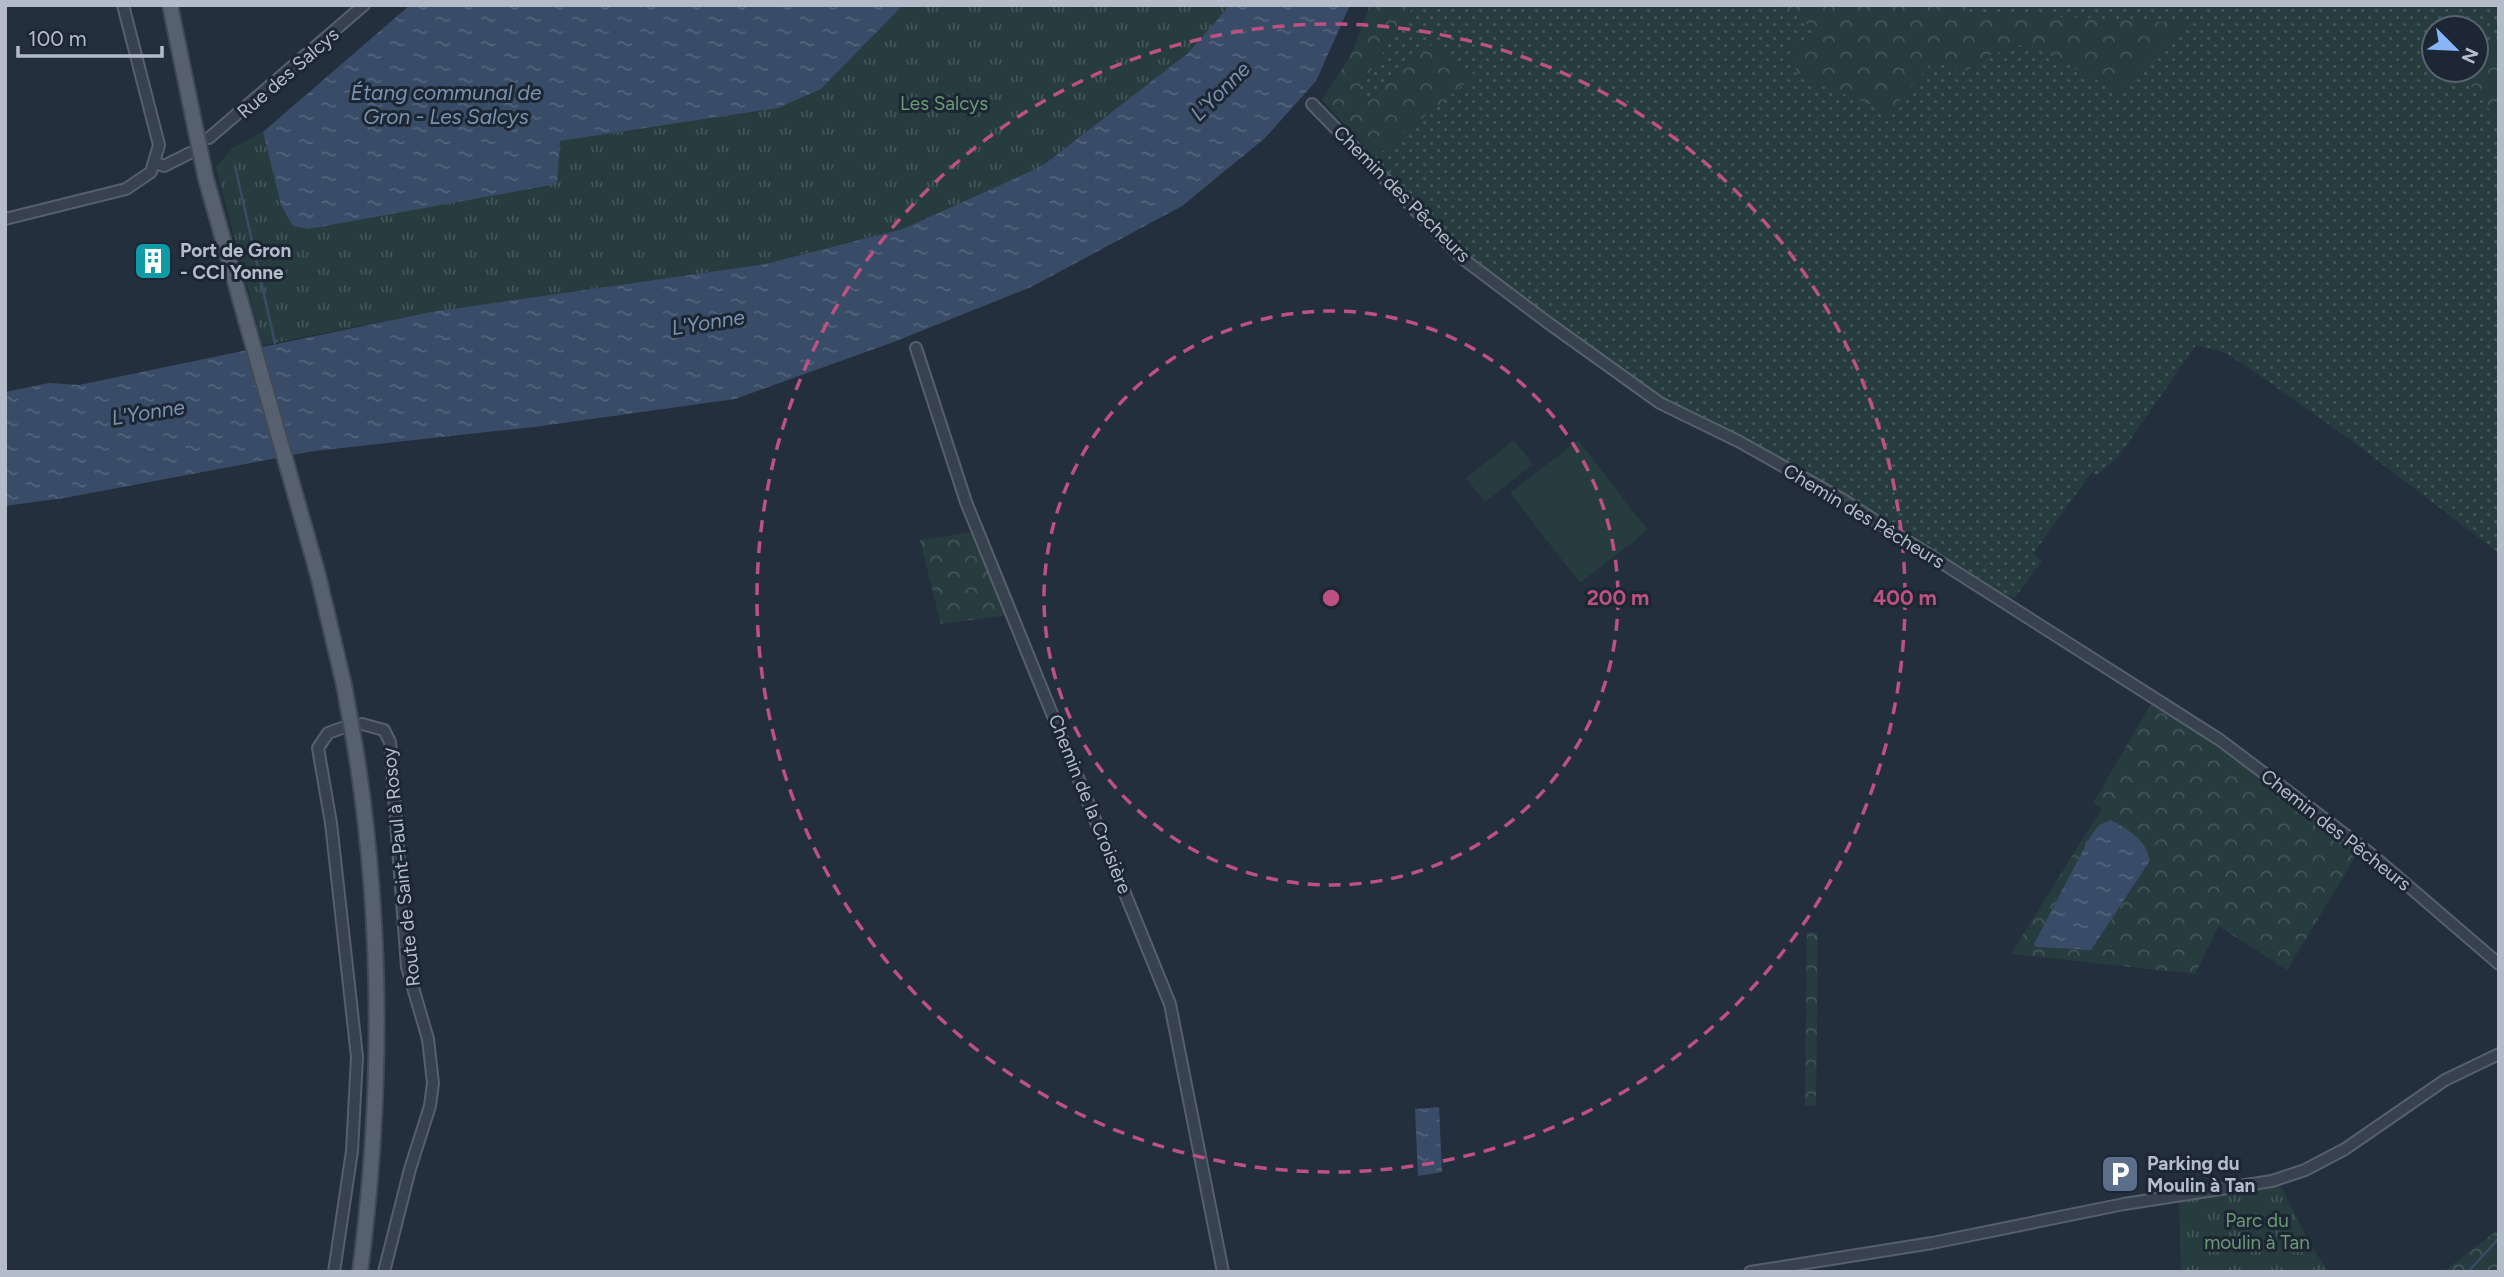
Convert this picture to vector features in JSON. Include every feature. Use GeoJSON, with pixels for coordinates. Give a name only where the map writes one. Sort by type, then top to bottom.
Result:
{"type":"FeatureCollection","features":[{"type":"Feature","properties":{"kind":"main road"},"geometry":{"type":"LineString","coordinates":[[170,5],[206,179],[293,484],[344,685],[355,746],[372,872],[378,1018],[372,1159],[360,1272]]}},
{"type":"Feature","properties":{"kind":"street"},"geometry":{"type":"LineString","coordinates":[[5,219],[126,190],[145,178],[156,163],[159,145],[123,5]]}},
{"type":"Feature","properties":{"kind":"street","name":"Rue des Salcys"},"geometry":{"type":"LineString","coordinates":[[209,138],[364,5]]}},
{"type":"Feature","properties":{"kind":"street","name":"Chemin des Pêcheurs"},"geometry":{"type":"LineString","coordinates":[[1312,104],[1462,258],[1619,374],[1660,402],[1738,441],[1840,498],[2220,740],[2371,854],[2499,964]]}},
{"type":"Feature","properties":{"kind":"street"},"geometry":{"type":"LineString","coordinates":[[156,163],[164,166],[190,153]]}},
{"type":"Feature","properties":{"kind":"street","name":"Chemin de la Croisière"},"geometry":{"type":"LineString","coordinates":[[916,348],[966,502],[1170,1004],[1223,1272]]}},
{"type":"Feature","properties":{"kind":"street","name":"Route de Saint-Paul à Rosoy"},"geometry":{"type":"LineString","coordinates":[[362,724],[384,730],[391,750],[407,967],[428,1039],[433,1083],[430,1106],[410,1169],[384,1272]]}},
{"type":"Feature","properties":{"kind":"street"},"geometry":{"type":"LineString","coordinates":[[334,1272],[352,1151],[357,1057],[331,823],[318,748],[328,733],[342,728]]}},
{"type":"Feature","properties":{"kind":"street"},"geometry":{"type":"LineString","coordinates":[[1750,1272],[1932,1243],[2124,1204],[2272,1181],[2305,1170],[2345,1149],[2445,1080],[2499,1054]]}},
{"type":"Feature","properties":{"kind":"green space","name":"Les Salcys"},"geometry":{"type":"Polygon","coordinates":[[[903,5],[1230,5],[1188,53],[1042,166],[903,229],[765,264],[431,312],[263,345],[216,167],[233,148],[263,132],[281,205],[560,141],[778,108],[821,89],[903,5]]]}},
{"type":"Feature","properties":{"kind":"green space"},"geometry":{"type":"Polygon","coordinates":[[[1370,5],[1414,5],[1359,88],[1369,99],[1433,44],[1475,75],[1375,157],[1322,100],[1352,53],[1370,5]]]}},
{"type":"Feature","properties":{"kind":"green space"},"geometry":{"type":"Polygon","coordinates":[[[1414,5],[1780,5],[1822,33],[1968,70],[1990,55],[2027,43],[2117,90],[2159,47],[2189,23],[1970,13],[1967,5],[2499,5],[2499,34],[2490,45],[2490,14],[2420,14],[2420,84],[2469,84],[2499,121],[2499,553],[2352,441],[2262,377],[2226,353],[2196,345],[2119,456],[2097,475],[2092,472],[2033,554],[2042,561],[2015,597],[2004,598],[1661,400],[1466,256],[1375,157],[1474,75],[1433,44],[1369,99],[1359,89],[1414,5]]]}},
{"type":"Feature","properties":{"kind":"green space"},"geometry":{"type":"Polygon","coordinates":[[[1780,5],[1967,5],[1970,13],[2190,23],[2159,47],[2117,90],[2026,43],[1990,55],[1968,70],[1932,62],[1890,112],[1797,76],[1792,45],[1821,33],[1780,5]]]}},
{"type":"Feature","properties":{"kind":"green space"},"geometry":{"type":"Polygon","coordinates":[[[2499,34],[2499,121],[2469,84],[2490,84],[2490,45],[2499,34]]]}},
{"type":"Feature","properties":{"kind":"green space"},"geometry":{"type":"Polygon","coordinates":[[[1514,440],[1533,464],[1485,502],[1466,478],[1514,440]]]}},
{"type":"Feature","properties":{"kind":"green space"},"geometry":{"type":"Polygon","coordinates":[[[1578,440],[1648,530],[1580,583],[1510,493],[1578,440]]]}},
{"type":"Feature","properties":{"kind":"green space"},"geometry":{"type":"Polygon","coordinates":[[[973,532],[1007,615],[941,624],[920,540],[973,532]]]}},
{"type":"Feature","properties":{"kind":"green space"},"geometry":{"type":"Polygon","coordinates":[[[2152,702],[2220,746],[2359,851],[2287,970],[2219,926],[2195,974],[2011,954],[2102,808],[2093,803],[2152,702]],[[2090,837],[2036,947],[2091,950],[2149,862],[2090,837]]]}},
{"type":"Feature","properties":{"kind":"green space"},"geometry":{"type":"Polygon","coordinates":[[[1807,932],[1818,933],[1816,1106],[1805,1106],[1807,932]]]}},
{"type":"Feature","properties":{"kind":"green space","name":"Parc du moulin à Tan"},"geometry":{"type":"Polygon","coordinates":[[[2280,1185],[2311,1246],[2329,1272],[2181,1272],[2179,1202],[2280,1185]]]}},
{"type":"Feature","properties":{"kind":"green space"},"geometry":{"type":"Polygon","coordinates":[[[2499,1229],[2499,1272],[2443,1272],[2499,1229]]]}},
{"type":"Feature","properties":{"kind":"water","name":"Étang communal de Gron - Les Salcys"},"geometry":{"type":"Polygon","coordinates":[[[410,5],[903,5],[821,89],[778,108],[560,141],[557,184],[308,229],[293,226],[281,205],[263,132],[410,5]]]}},
{"type":"Feature","properties":{"kind":"water","name":"L'Yonne"},"geometry":{"type":"Polygon","coordinates":[[[1230,5],[1350,5],[1316,81],[1265,138],[1182,206],[1031,287],[891,343],[735,399],[534,427],[314,451],[64,498],[5,506],[5,392],[49,383],[79,385],[431,312],[765,264],[903,229],[1042,166],[1188,53],[1230,5]]]}},
{"type":"Feature","properties":{"kind":"water"},"geometry":{"type":"Polygon","coordinates":[[[2111,820],[2142,842],[2149,862],[2091,950],[2036,947],[2034,944],[2090,837],[2099,825],[2111,820]]]}},
{"type":"Feature","properties":{"kind":"water"},"geometry":{"type":"Polygon","coordinates":[[[1439,1107],[1442,1172],[1418,1176],[1415,1109],[1439,1107]]]}},
{"type":"Feature","properties":{"kind":"waterway"},"geometry":{"type":"LineString","coordinates":[[235,166],[252,241]]}},
{"type":"Feature","properties":{"kind":"waterway"},"geometry":{"type":"LineString","coordinates":[[255,255],[275,343]]}},
{"type":"Feature","properties":{"kind":"waterway"},"geometry":{"type":"LineString","coordinates":[[2468,1272],[2499,1238]]}},
{"type":"Feature","properties":{"kind":"place","name":"Port de Gron - CCI Yonne"},"geometry":{"type":"Point","coordinates":[153,261]}},
{"type":"Feature","properties":{"kind":"place","name":"Parking du Moulin à Tan"},"geometry":{"type":"Point","coordinates":[2120,1174]}}]}
